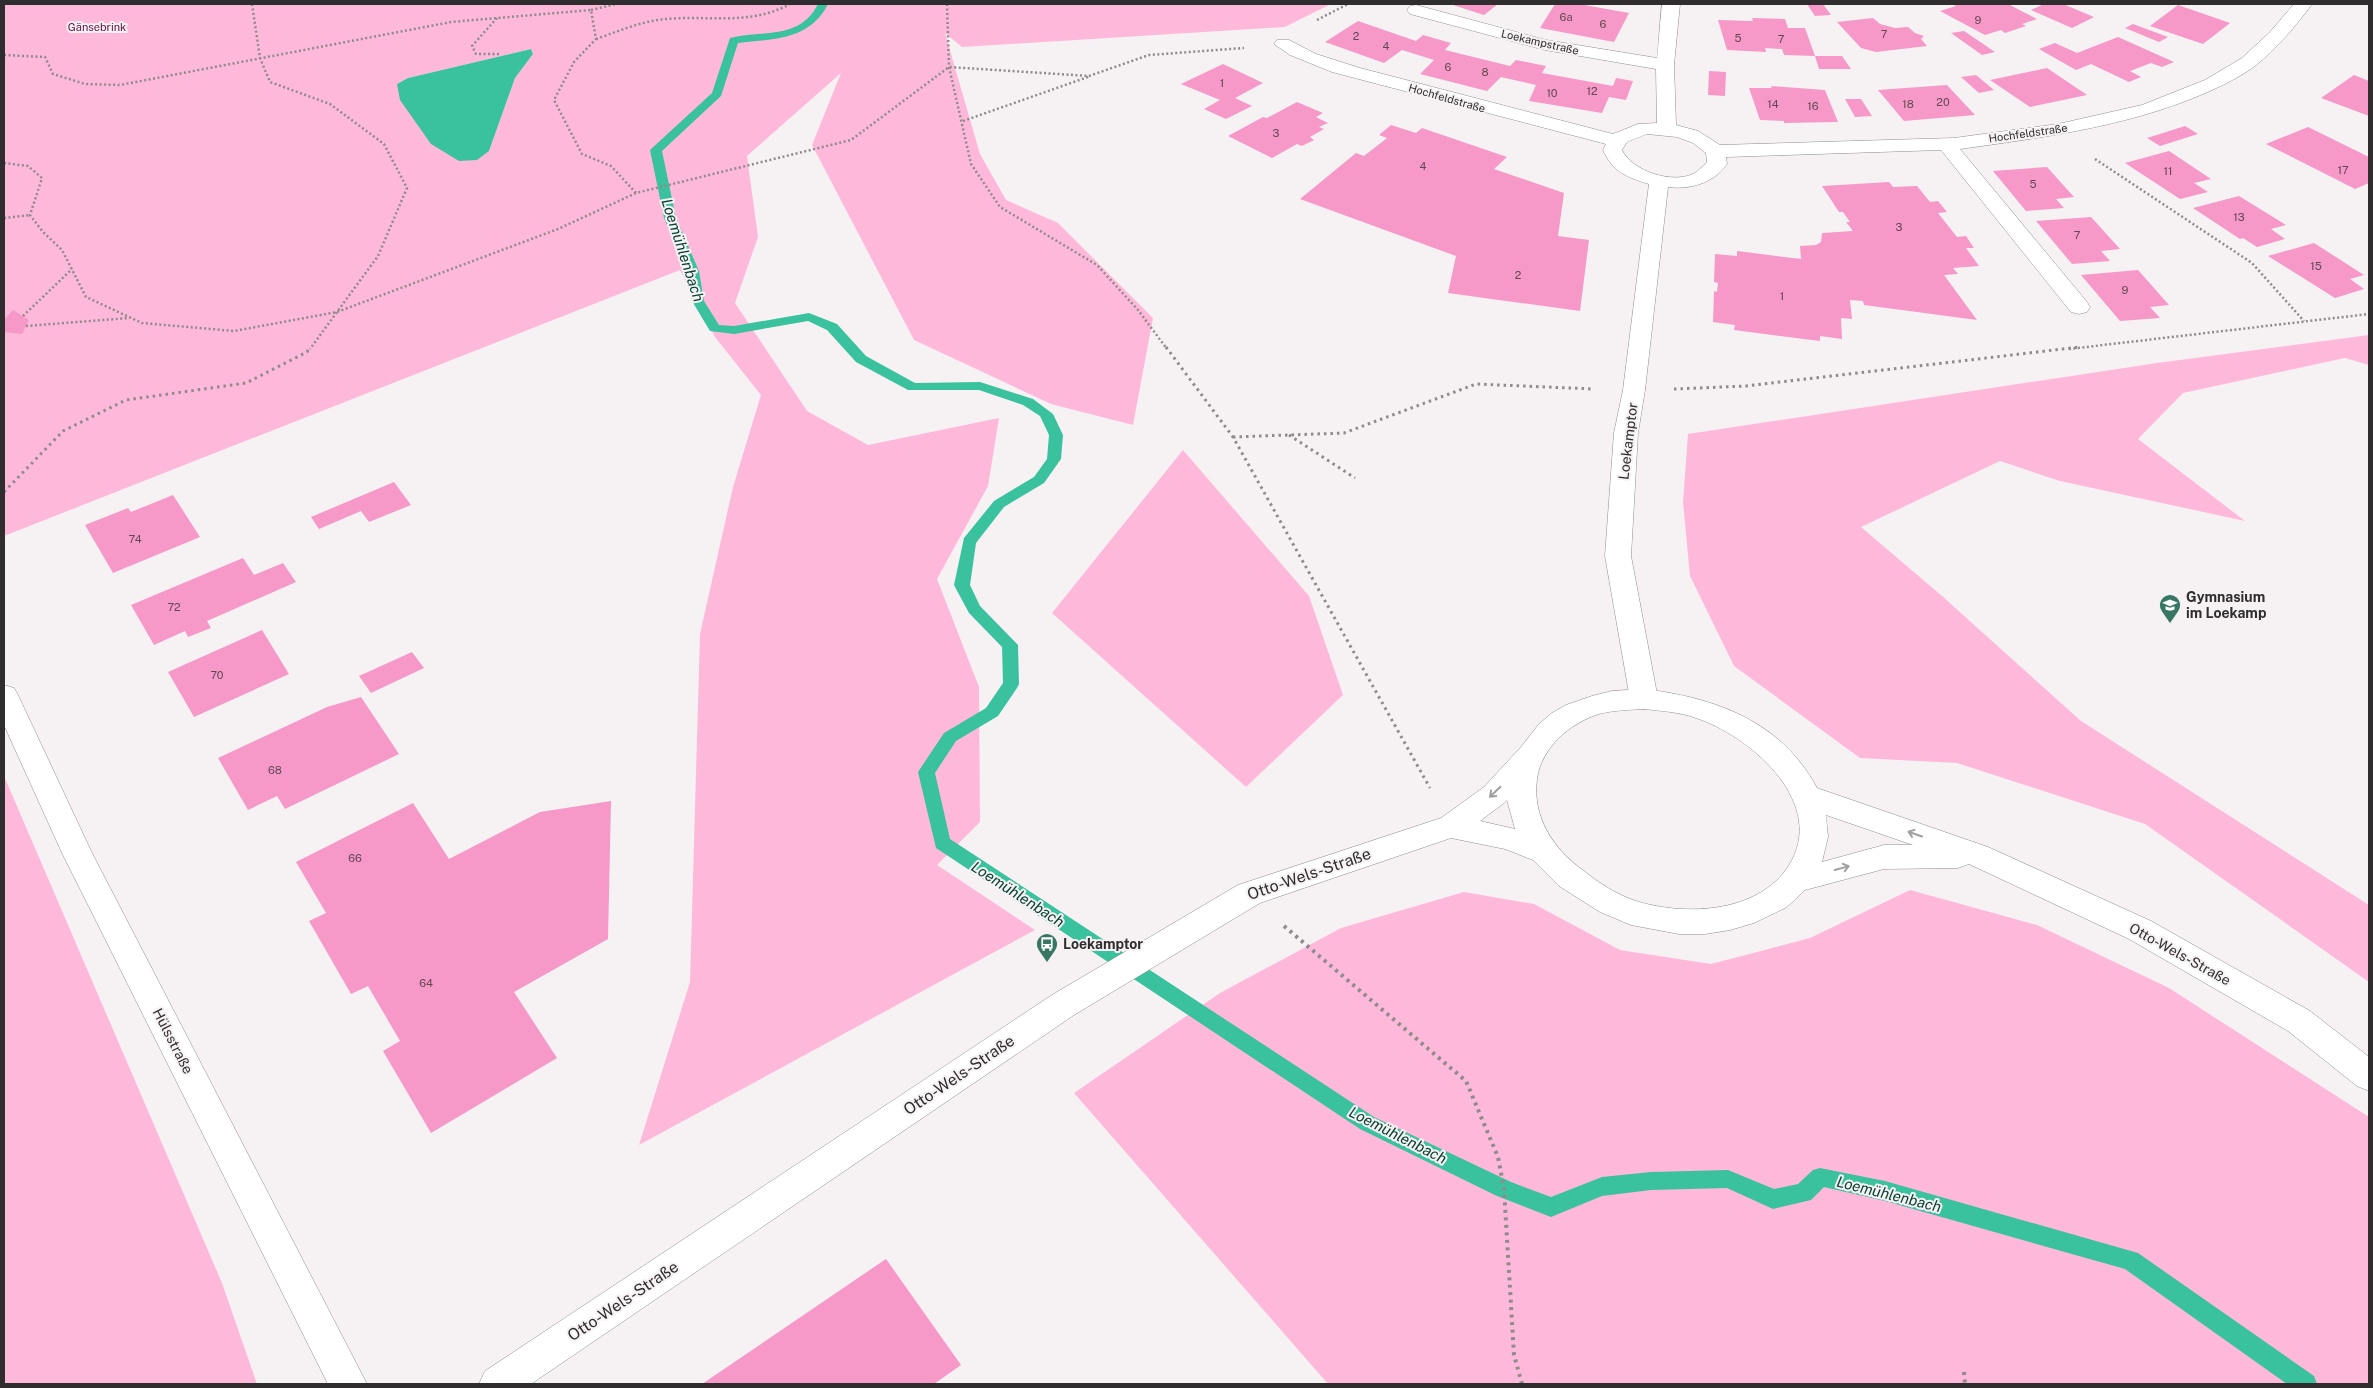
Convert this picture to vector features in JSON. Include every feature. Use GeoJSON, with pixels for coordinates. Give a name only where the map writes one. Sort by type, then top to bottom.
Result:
{"type":"FeatureCollection","features":[{"type":"Feature","properties":{"kind":"street"},"geometry":{"type":"LineString","coordinates":[[1666,128],[1665,65],[1671,4]]}},
{"type":"Feature","properties":{"kind":"street","name":"Hochfeldstraße"},"geometry":{"type":"LineString","coordinates":[[1715,151],[1946,144],[2053,131],[2148,110],[2212,84],[2248,62],[2276,36],[2303,4]]}},
{"type":"Feature","properties":{"kind":"street","name":"Loekampstraße"},"geometry":{"type":"LineString","coordinates":[[1416,10],[1545,45],[1665,65]]}},
{"type":"Feature","properties":{"kind":"street","name":"Hochfeldstraße"},"geometry":{"type":"LineString","coordinates":[[1283,44],[1300,55],[1342,68],[1481,107],[1615,140]]}},
{"type":"Feature","properties":{"kind":"street"},"geometry":{"type":"LineString","coordinates":[[1645,128],[1666,128],[1696,136],[1715,151],[1718,164],[1707,175],[1685,182],[1658,181],[1640,176],[1624,168],[1614,159],[1611,149],[1615,140],[1627,132],[1645,128]]}},
{"type":"Feature","properties":{"kind":"street"},"geometry":{"type":"LineString","coordinates":[[1946,144],[2079,308]]}},
{"type":"Feature","properties":{"kind":"street","name":"Loekamptor"},"geometry":{"type":"LineString","coordinates":[[1644,699],[1618,556],[1626,432],[1634,390],[1658,181]]}},
{"type":"Feature","properties":{"kind":"street","name":"Hülsstraße"},"geometry":{"type":"LineString","coordinates":[[4,695],[76,853],[348,1384]]}},
{"type":"Feature","properties":{"kind":"street","name":"Otto-Wels-Straße"},"geometry":{"type":"LineString","coordinates":[[498,1384],[1063,1005],[1249,894],[1451,826],[1494,795],[1546,732],[1573,714],[1607,702],[1644,699],[1678,703],[1711,712],[1742,727],[1769,747],[1791,770],[1806,796],[1812,817],[1812,839],[1807,861],[1795,881]]}},
{"type":"Feature","properties":{"kind":"street"},"geometry":{"type":"LineString","coordinates":[[1528,756],[1522,776],[1521,798],[1528,825],[1543,851],[1566,876],[1597,896],[1632,912],[1670,920],[1708,922],[1743,914],[1773,901],[1795,881]]}},
{"type":"Feature","properties":{"kind":"street","name":"Otto-Wels-Straße"},"geometry":{"type":"LineString","coordinates":[[1806,796],[1978,855],[2140,930],[2299,1021],[2369,1076]]}},
{"type":"Feature","properties":{"kind":"street"},"geometry":{"type":"LineString","coordinates":[[1451,826],[1508,838],[1543,851]]}},
{"type":"Feature","properties":{"kind":"street","name":"Otto-Wels-Straße"},"geometry":{"type":"LineString","coordinates":[[1795,881],[1884,857],[1978,855]]}},
{"type":"Feature","properties":{"kind":"path"},"geometry":{"type":"LineString","coordinates":[[4,492],[63,431],[126,400],[246,383],[307,352],[378,256],[407,188],[384,144],[330,104],[270,82],[260,58],[252,4]]}},
{"type":"Feature","properties":{"kind":"path"},"geometry":{"type":"LineString","coordinates":[[4,55],[45,57],[54,74],[86,84],[120,85],[451,22],[591,10],[616,4]]}},
{"type":"Feature","properties":{"kind":"path"},"geometry":{"type":"LineString","coordinates":[[636,193],[611,166],[582,154],[554,100],[574,62],[596,39],[639,24],[667,19],[743,19],[777,13],[790,4]]}},
{"type":"Feature","properties":{"kind":"path"},"geometry":{"type":"LineString","coordinates":[[947,4],[948,67],[963,121],[971,164],[1000,207],[1096,265],[1138,310],[1233,437],[1451,826]]}},
{"type":"Feature","properties":{"kind":"path"},"geometry":{"type":"LineString","coordinates":[[591,10],[596,39]]}},
{"type":"Feature","properties":{"kind":"path"},"geometry":{"type":"LineString","coordinates":[[497,18],[472,46],[476,54],[499,54]]}},
{"type":"Feature","properties":{"kind":"path"},"geometry":{"type":"LineString","coordinates":[[963,121],[1149,55],[1283,44]]}},
{"type":"Feature","properties":{"kind":"path"},"geometry":{"type":"LineString","coordinates":[[30,215],[43,232],[62,250],[86,297],[142,323],[234,331],[337,312],[558,229],[636,193],[654,187],[851,140],[948,67],[1089,76]]}},
{"type":"Feature","properties":{"kind":"path"},"geometry":{"type":"LineString","coordinates":[[2053,131],[2252,263],[2305,322]]}},
{"type":"Feature","properties":{"kind":"path"},"geometry":{"type":"LineString","coordinates":[[4,163],[28,166],[42,178],[30,215]]}},
{"type":"Feature","properties":{"kind":"path"},"geometry":{"type":"LineString","coordinates":[[4,218],[30,215]]}},
{"type":"Feature","properties":{"kind":"path"},"geometry":{"type":"LineString","coordinates":[[23,316],[72,269]]}},
{"type":"Feature","properties":{"kind":"path"},"geometry":{"type":"LineString","coordinates":[[1233,437],[1344,433],[1476,384],[1634,390],[1746,386],[2369,314]]}},
{"type":"Feature","properties":{"kind":"path"},"geometry":{"type":"LineString","coordinates":[[26,326],[130,318]]}},
{"type":"Feature","properties":{"kind":"path"},"geometry":{"type":"LineString","coordinates":[[1288,435],[1355,478]]}},
{"type":"Feature","properties":{"kind":"path"},"geometry":{"type":"LineString","coordinates":[[1249,894],[1318,956],[1466,1081],[1498,1157],[1504,1189],[1514,1355],[1522,1384]]}},
{"type":"Feature","properties":{"kind":"path"},"geometry":{"type":"LineString","coordinates":[[1964,1372],[1965,1384]]}},
{"type":"Feature","properties":{"kind":"green space","name":"Gänsebrink"},"geometry":{"type":"Polygon","coordinates":[[[4,4],[1331,4],[1285,27],[962,47],[945,33],[980,154],[1006,200],[1058,223],[1153,318],[1133,425],[1051,404],[914,340],[812,145],[841,73],[747,156],[758,237],[735,303],[807,411],[868,445],[999,418],[988,486],[937,579],[979,687],[980,822],[937,865],[1035,930],[639,1145],[690,982],[700,634],[733,487],[761,395],[715,337],[680,270],[4,536],[4,4]],[[531,49],[408,78],[397,84],[489,151],[515,78],[533,54],[531,49]]]}},
{"type":"Feature","properties":{"kind":"green space"},"geometry":{"type":"Polygon","coordinates":[[[2369,335],[2369,365],[2345,358],[2183,393],[2138,439],[2245,521],[2060,481],[2000,461],[1861,527],[1942,596],[2081,721],[2369,905],[2369,982],[2145,824],[1957,763],[1860,758],[1734,666],[1690,576],[1683,502],[1688,434],[2157,363],[2369,335]]]}},
{"type":"Feature","properties":{"kind":"green space"},"geometry":{"type":"Polygon","coordinates":[[[1183,450],[1309,596],[1343,695],[1246,787],[1052,613],[1183,450]]]}},
{"type":"Feature","properties":{"kind":"green space"},"geometry":{"type":"Polygon","coordinates":[[[4,776],[222,1283],[257,1384],[4,1384],[4,776]]]}},
{"type":"Feature","properties":{"kind":"green space"},"geometry":{"type":"Polygon","coordinates":[[[1910,890],[2037,925],[2169,988],[2369,1117],[2369,1384],[1328,1384],[1074,1093],[1220,993],[1341,928],[1464,892],[1534,904],[1620,950],[1711,964],[1810,938],[1910,890]]]}},
{"type":"Feature","properties":{"kind":"shaded area"},"geometry":{"type":"Polygon","coordinates":[[[531,49],[533,54],[515,78],[489,151],[477,160],[459,161],[431,144],[400,100],[397,84],[408,78],[531,49]]]}},
{"type":"Feature","properties":{"kind":"building"},"geometry":{"type":"Polygon","coordinates":[[[1450,4],[1498,4],[1484,15],[1450,4]]]}},
{"type":"Feature","properties":{"kind":"building"},"geometry":{"type":"Polygon","coordinates":[[[1555,4],[1579,4],[1629,13],[1614,42],[1540,28],[1555,4]]]}},
{"type":"Feature","properties":{"kind":"building"},"geometry":{"type":"Polygon","coordinates":[[[1807,4],[1823,4],[1831,15],[1815,16],[1807,4]]]}},
{"type":"Feature","properties":{"kind":"building"},"geometry":{"type":"Polygon","coordinates":[[[1952,4],[2008,4],[2037,19],[2022,24],[2026,26],[2005,33],[2001,30],[1985,35],[1940,11],[1956,6],[1952,4]]]}},
{"type":"Feature","properties":{"kind":"building"},"geometry":{"type":"Polygon","coordinates":[[[2044,4],[2063,4],[2094,17],[2072,28],[2031,10],[2044,4]]]}},
{"type":"Feature","properties":{"kind":"building"},"geometry":{"type":"Polygon","coordinates":[[[2178,5],[2230,23],[2203,44],[2150,26],[2178,5]]]}},
{"type":"Feature","properties":{"kind":"building"},"geometry":{"type":"Polygon","coordinates":[[[1752,18],[1785,19],[1788,28],[1805,28],[1815,56],[1784,55],[1782,49],[1765,48],[1766,52],[1727,50],[1718,20],[1753,21],[1752,18]]]}},
{"type":"Feature","properties":{"kind":"building"},"geometry":{"type":"Polygon","coordinates":[[[1873,18],[1880,24],[1895,28],[1908,27],[1915,33],[1924,36],[1921,39],[1927,46],[1876,52],[1861,48],[1837,22],[1873,18]]]}},
{"type":"Feature","properties":{"kind":"building"},"geometry":{"type":"Polygon","coordinates":[[[1358,21],[1416,41],[1423,35],[1451,43],[1445,50],[1510,66],[1516,60],[1546,66],[1542,73],[1613,86],[1616,78],[1633,81],[1626,100],[1609,97],[1602,113],[1529,101],[1536,85],[1501,77],[1487,91],[1420,74],[1434,60],[1402,50],[1384,63],[1325,42],[1358,21]]]}},
{"type":"Feature","properties":{"kind":"building"},"geometry":{"type":"Polygon","coordinates":[[[2133,24],[2168,37],[2159,42],[2125,28],[2133,24]]]}},
{"type":"Feature","properties":{"kind":"building"},"geometry":{"type":"Polygon","coordinates":[[[1964,31],[1995,52],[1982,55],[1951,33],[1964,31]]]}},
{"type":"Feature","properties":{"kind":"building"},"geometry":{"type":"Polygon","coordinates":[[[2118,37],[2174,62],[2162,67],[2151,63],[2130,71],[2141,77],[2129,82],[2091,64],[2076,70],[2039,49],[2055,43],[2077,53],[2118,37]]]}},
{"type":"Feature","properties":{"kind":"building"},"geometry":{"type":"Polygon","coordinates":[[[1815,56],[1842,56],[1851,69],[1819,69],[1815,56]]]}},
{"type":"Feature","properties":{"kind":"building"},"geometry":{"type":"Polygon","coordinates":[[[1223,64],[1263,83],[1235,98],[1252,106],[1226,119],[1204,109],[1220,100],[1181,84],[1223,64]]]}},
{"type":"Feature","properties":{"kind":"building"},"geometry":{"type":"Polygon","coordinates":[[[2047,68],[2087,95],[2030,107],[1990,80],[2047,68]]]}},
{"type":"Feature","properties":{"kind":"building"},"geometry":{"type":"Polygon","coordinates":[[[1709,71],[1726,72],[1725,96],[1708,95],[1709,71]]]}},
{"type":"Feature","properties":{"kind":"building"},"geometry":{"type":"Polygon","coordinates":[[[1976,75],[1994,90],[1979,93],[1961,77],[1976,75]]]}},
{"type":"Feature","properties":{"kind":"building"},"geometry":{"type":"Polygon","coordinates":[[[2354,75],[2369,81],[2369,116],[2321,98],[2354,75]]]}},
{"type":"Feature","properties":{"kind":"building"},"geometry":{"type":"Polygon","coordinates":[[[1947,85],[1975,115],[1904,121],[1878,90],[1947,85]]]}},
{"type":"Feature","properties":{"kind":"building"},"geometry":{"type":"Polygon","coordinates":[[[1771,86],[1825,90],[1838,122],[1784,123],[1784,121],[1760,120],[1749,88],[1772,88],[1771,86]]]}},
{"type":"Feature","properties":{"kind":"building"},"geometry":{"type":"Polygon","coordinates":[[[1845,99],[1861,99],[1872,116],[1855,117],[1845,99]]]}},
{"type":"Feature","properties":{"kind":"building"},"geometry":{"type":"Polygon","coordinates":[[[1297,102],[1323,113],[1316,117],[1328,123],[1319,127],[1324,129],[1310,137],[1314,140],[1302,146],[1297,144],[1272,158],[1228,136],[1263,117],[1267,118],[1297,102]]]}},
{"type":"Feature","properties":{"kind":"building"},"geometry":{"type":"Polygon","coordinates":[[[1391,125],[1416,133],[1422,128],[1507,157],[1494,169],[1564,193],[1558,236],[1589,240],[1580,311],[1448,293],[1456,256],[1300,199],[1356,153],[1364,156],[1387,138],[1379,135],[1391,125]]]}},
{"type":"Feature","properties":{"kind":"building"},"geometry":{"type":"Polygon","coordinates":[[[2185,126],[2198,134],[2160,146],[2147,138],[2185,126]]]}},
{"type":"Feature","properties":{"kind":"building"},"geometry":{"type":"Polygon","coordinates":[[[2308,127],[2369,157],[2369,183],[2355,189],[2266,144],[2308,127]]]}},
{"type":"Feature","properties":{"kind":"building"},"geometry":{"type":"Polygon","coordinates":[[[2169,151],[2211,179],[2194,183],[2208,192],[2180,199],[2125,163],[2169,151]]]}},
{"type":"Feature","properties":{"kind":"building"},"geometry":{"type":"Polygon","coordinates":[[[2047,167],[2074,197],[2056,199],[2064,208],[2026,211],[1993,171],[2047,167]]]}},
{"type":"Feature","properties":{"kind":"building"},"geometry":{"type":"Polygon","coordinates":[[[1889,182],[1893,187],[1917,186],[1930,202],[1938,201],[1947,212],[1938,213],[1957,237],[1966,236],[1974,248],[1966,248],[1979,266],[1953,268],[1958,274],[1944,275],[1977,320],[1864,305],[1863,301],[1850,300],[1852,319],[1841,318],[1842,339],[1820,336],[1820,341],[1734,330],[1735,325],[1713,322],[1714,291],[1717,292],[1718,283],[1714,282],[1715,254],[1737,256],[1737,251],[1801,259],[1800,246],[1816,245],[1821,242],[1822,233],[1853,231],[1846,222],[1850,222],[1843,212],[1839,212],[1822,186],[1889,182]]]}},
{"type":"Feature","properties":{"kind":"building"},"geometry":{"type":"Polygon","coordinates":[[[2239,196],[2286,225],[2271,229],[2285,239],[2257,247],[2243,238],[2240,239],[2193,208],[2239,196]]]}},
{"type":"Feature","properties":{"kind":"building"},"geometry":{"type":"Polygon","coordinates":[[[2091,217],[2120,249],[2101,251],[2110,261],[2072,264],[2036,221],[2091,217]]]}},
{"type":"Feature","properties":{"kind":"building"},"geometry":{"type":"Polygon","coordinates":[[[2314,243],[2364,275],[2350,279],[2364,289],[2335,298],[2268,256],[2314,243]]]}},
{"type":"Feature","properties":{"kind":"building"},"geometry":{"type":"Polygon","coordinates":[[[2138,270],[2169,305],[2150,307],[2160,318],[2120,321],[2081,275],[2138,270]]]}},
{"type":"Feature","properties":{"kind":"building"},"geometry":{"type":"Polygon","coordinates":[[[13,310],[29,320],[22,334],[4,332],[4,320],[13,310]]]}},
{"type":"Feature","properties":{"kind":"building"},"geometry":{"type":"Polygon","coordinates":[[[394,482],[411,505],[369,522],[361,511],[319,529],[311,517],[394,482]]]}},
{"type":"Feature","properties":{"kind":"building"},"geometry":{"type":"Polygon","coordinates":[[[173,495],[200,537],[113,573],[85,525],[128,508],[131,512],[173,495]]]}},
{"type":"Feature","properties":{"kind":"building"},"geometry":{"type":"Polygon","coordinates":[[[243,558],[254,575],[283,563],[296,582],[207,621],[211,628],[188,637],[185,631],[154,645],[131,605],[243,558]]]}},
{"type":"Feature","properties":{"kind":"building"},"geometry":{"type":"Polygon","coordinates":[[[262,630],[289,674],[194,717],[168,672],[262,630]]]}},
{"type":"Feature","properties":{"kind":"building"},"geometry":{"type":"Polygon","coordinates":[[[412,652],[424,668],[371,693],[359,676],[412,652]]]}},
{"type":"Feature","properties":{"kind":"building"},"geometry":{"type":"Polygon","coordinates":[[[361,697],[399,754],[285,809],[277,796],[248,810],[218,758],[327,707],[361,697]]]}},
{"type":"Feature","properties":{"kind":"building"},"geometry":{"type":"Polygon","coordinates":[[[611,801],[608,939],[514,992],[557,1058],[431,1133],[383,1051],[400,1041],[368,986],[351,994],[309,921],[326,913],[296,862],[413,803],[449,859],[540,812],[611,801]]]}},
{"type":"Feature","properties":{"kind":"building"},"geometry":{"type":"Polygon","coordinates":[[[886,1259],[961,1365],[934,1384],[702,1384],[886,1259]]]}},
{"type":"Feature","properties":{"kind":"waterway","name":"Loemühlenbach"},"geometry":{"type":"LineString","coordinates":[[823,4],[814,19],[802,28],[774,36],[734,40],[717,94],[656,150],[670,218],[693,271],[698,301],[715,328],[734,330],[809,317],[832,327],[861,359],[913,387],[980,386],[1028,402],[1046,414],[1056,435],[1054,459],[1039,480],[999,504],[969,542],[962,585],[974,609],[1010,645],[1011,684],[992,712],[950,737],[926,772],[942,843],[1367,1123],[1504,1189],[1551,1207],[1602,1187],[1651,1181],[1728,1179],[1773,1199],[1804,1193],[1820,1177],[1885,1191],[2131,1260],[2306,1384]]}},
{"type":"Feature","properties":{"kind":"place","name":"Gymnasium im Loekamp"},"geometry":{"type":"Point","coordinates":[2170,624]}},
{"type":"Feature","properties":{"kind":"place","name":"Loekamptor"},"geometry":{"type":"Point","coordinates":[1047,963]}}]}
